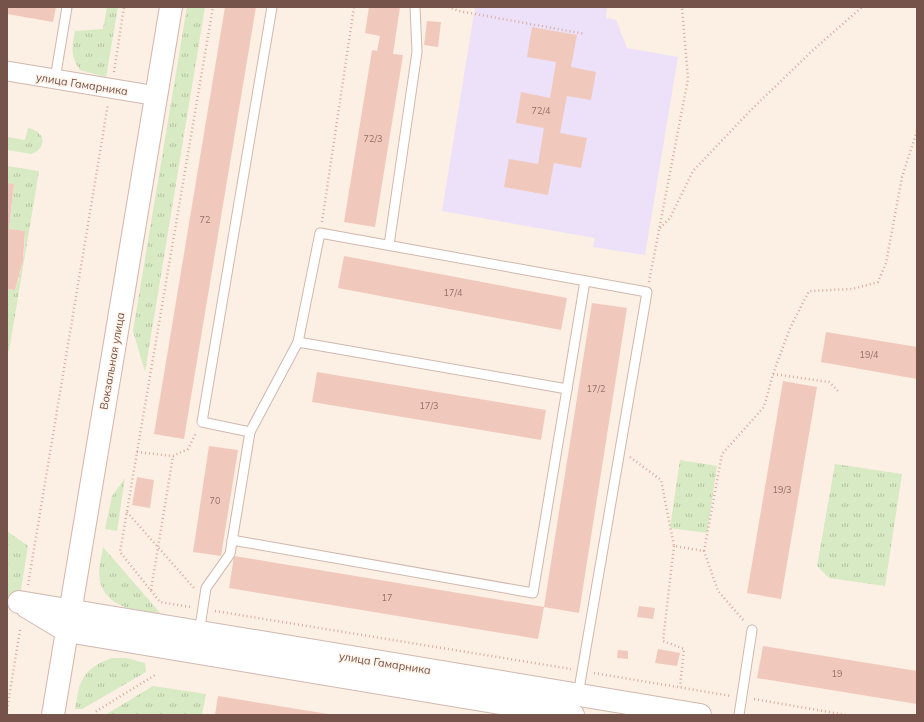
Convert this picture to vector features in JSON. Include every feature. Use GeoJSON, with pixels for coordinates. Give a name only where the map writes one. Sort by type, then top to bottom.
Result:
{"type":"FeatureCollection","features":[{"type":"Feature","properties":{"kind":"street","name":"Вокзальная улица"},"geometry":{"type":"LineString","coordinates":[[53,715],[172,7]]}},
{"type":"Feature","properties":{"kind":"street","name":"улица Гамарника"},"geometry":{"type":"LineString","coordinates":[[7,72],[156,96]]}},
{"type":"Feature","properties":{"kind":"street","name":"улица Гамарника"},"geometry":{"type":"LineString","coordinates":[[18,594],[70,610],[197,642],[552,704],[700,715]]}},
{"type":"Feature","properties":{"kind":"street"},"geometry":{"type":"LineString","coordinates":[[18,594],[67,632]]}},
{"type":"Feature","properties":{"kind":"street","name":"улица Гамарника"},"geometry":{"type":"LineString","coordinates":[[67,632],[197,642]]}},
{"type":"Feature","properties":{"kind":"lane"},"geometry":{"type":"LineString","coordinates":[[55,79],[67,7]]}},
{"type":"Feature","properties":{"kind":"lane"},"geometry":{"type":"LineString","coordinates":[[250,432],[202,422],[272,7]]}},
{"type":"Feature","properties":{"kind":"lane"},"geometry":{"type":"LineString","coordinates":[[388,245],[417,52],[415,7]]}},
{"type":"Feature","properties":{"kind":"lane"},"geometry":{"type":"LineString","coordinates":[[197,642],[206,588],[230,554],[250,432],[298,342],[320,233],[647,292],[582,671],[579,706]]}},
{"type":"Feature","properties":{"kind":"lane"},"geometry":{"type":"LineString","coordinates":[[232,540],[533,593],[585,281]]}},
{"type":"Feature","properties":{"kind":"lane"},"geometry":{"type":"LineString","coordinates":[[298,342],[567,389]]}},
{"type":"Feature","properties":{"kind":"lane"},"geometry":{"type":"LineString","coordinates":[[739,715],[752,630]]}},
{"type":"Feature","properties":{"kind":"path"},"geometry":{"type":"LineString","coordinates":[[213,7],[120,552],[160,602],[846,715]]}},
{"type":"Feature","properties":{"kind":"path"},"geometry":{"type":"LineString","coordinates":[[320,233],[354,7]]}},
{"type":"Feature","properties":{"kind":"path"},"geometry":{"type":"LineString","coordinates":[[448,7],[459,11],[585,34]]}},
{"type":"Feature","properties":{"kind":"path"},"geometry":{"type":"LineString","coordinates":[[647,292],[688,79],[682,7]]}},
{"type":"Feature","properties":{"kind":"path"},"geometry":{"type":"LineString","coordinates":[[660,228],[670,218],[693,171],[761,100],[812,51],[862,7]]}},
{"type":"Feature","properties":{"kind":"path"},"geometry":{"type":"LineString","coordinates":[[752,630],[718,591],[704,551],[722,454],[764,407],[773,374],[790,328],[809,291],[852,289],[878,282],[886,263],[902,177],[917,131]]}},
{"type":"Feature","properties":{"kind":"path"},"geometry":{"type":"LineString","coordinates":[[18,594],[98,162]]}},
{"type":"Feature","properties":{"kind":"path"},"geometry":{"type":"LineString","coordinates":[[773,374],[829,382],[838,390]]}},
{"type":"Feature","properties":{"kind":"path"},"geometry":{"type":"LineString","coordinates":[[137,452],[172,456],[188,449],[202,422]]}},
{"type":"Feature","properties":{"kind":"path"},"geometry":{"type":"LineString","coordinates":[[620,449],[661,480],[674,546],[663,641],[684,648],[680,687]]}},
{"type":"Feature","properties":{"kind":"path"},"geometry":{"type":"LineString","coordinates":[[151,590],[172,456]]}},
{"type":"Feature","properties":{"kind":"path"},"geometry":{"type":"LineString","coordinates":[[126,512],[204,599]]}},
{"type":"Feature","properties":{"kind":"path"},"geometry":{"type":"LineString","coordinates":[[674,546],[704,551]]}},
{"type":"Feature","properties":{"kind":"path"},"geometry":{"type":"LineString","coordinates":[[7,710],[20,630]]}},
{"type":"Feature","properties":{"kind":"path"},"geometry":{"type":"LineString","coordinates":[[94,715],[95,712],[155,675]]}},
{"type":"Feature","properties":{"kind":"shaded area"},"geometry":{"type":"Polygon","coordinates":[[[475,7],[607,7],[606,18],[616,20],[627,48],[678,57],[645,255],[593,247],[595,238],[442,211],[475,7]]]}},
{"type":"Feature","properties":{"kind":"green space"},"geometry":{"type":"Polygon","coordinates":[[[107,7],[118,7],[106,77],[80,70],[73,56],[73,47],[75,31],[103,29],[107,7]]]}},
{"type":"Feature","properties":{"kind":"green space"},"geometry":{"type":"Polygon","coordinates":[[[187,7],[205,7],[145,372],[133,331],[187,7]]]}},
{"type":"Feature","properties":{"kind":"green space"},"geometry":{"type":"Polygon","coordinates":[[[28,128],[38,132],[41,136],[41,147],[32,154],[7,150],[7,137],[25,140],[28,128]]]}},
{"type":"Feature","properties":{"kind":"green space"},"geometry":{"type":"Polygon","coordinates":[[[7,166],[39,171],[9,351],[7,351],[7,289],[15,290],[20,276],[23,261],[25,231],[9,229],[14,184],[7,183],[7,166]]]}},
{"type":"Feature","properties":{"kind":"green space"},"geometry":{"type":"Polygon","coordinates":[[[680,460],[717,466],[707,533],[670,528],[680,460]]]}},
{"type":"Feature","properties":{"kind":"green space"},"geometry":{"type":"Polygon","coordinates":[[[835,464],[902,474],[885,586],[829,578],[817,566],[835,464]]]}},
{"type":"Feature","properties":{"kind":"green space"},"geometry":{"type":"Polygon","coordinates":[[[125,478],[117,531],[105,529],[112,496],[125,478]]]}},
{"type":"Feature","properties":{"kind":"green space"},"geometry":{"type":"Polygon","coordinates":[[[7,531],[28,546],[19,602],[7,595],[7,531]]]}},
{"type":"Feature","properties":{"kind":"green space"},"geometry":{"type":"Polygon","coordinates":[[[103,547],[160,613],[134,610],[118,604],[105,593],[99,576],[103,547]]]}},
{"type":"Feature","properties":{"kind":"green space"},"geometry":{"type":"Polygon","coordinates":[[[112,658],[126,658],[145,663],[146,672],[82,709],[75,709],[78,691],[84,677],[95,666],[112,658]]]}},
{"type":"Feature","properties":{"kind":"green space"},"geometry":{"type":"Polygon","coordinates":[[[153,686],[206,694],[202,715],[105,715],[153,686]]]}},
{"type":"Feature","properties":{"kind":"building"},"geometry":{"type":"Polygon","coordinates":[[[7,7],[56,7],[53,22],[7,14],[7,7]]]}},
{"type":"Feature","properties":{"kind":"building"},"geometry":{"type":"Polygon","coordinates":[[[225,7],[256,7],[184,439],[154,434],[225,7]]]}},
{"type":"Feature","properties":{"kind":"building"},"geometry":{"type":"Polygon","coordinates":[[[369,7],[400,7],[393,54],[403,55],[375,227],[344,222],[372,50],[377,51],[380,36],[365,33],[369,7]]]}},
{"type":"Feature","properties":{"kind":"building"},"geometry":{"type":"Polygon","coordinates":[[[427,21],[441,22],[438,47],[424,45],[427,21]]]}},
{"type":"Feature","properties":{"kind":"building"},"geometry":{"type":"Polygon","coordinates":[[[532,27],[577,35],[571,67],[596,72],[591,100],[567,96],[560,133],[587,138],[581,168],[554,163],[548,195],[504,187],[509,159],[538,164],[544,128],[516,123],[521,92],[550,98],[556,62],[527,57],[532,27]]]}},
{"type":"Feature","properties":{"kind":"building"},"geometry":{"type":"Polygon","coordinates":[[[7,183],[14,184],[9,229],[25,231],[23,261],[15,290],[7,289],[7,183]]]}},
{"type":"Feature","properties":{"kind":"building"},"geometry":{"type":"Polygon","coordinates":[[[344,256],[567,298],[561,330],[338,288],[344,256]]]}},
{"type":"Feature","properties":{"kind":"building"},"geometry":{"type":"Polygon","coordinates":[[[592,303],[627,308],[579,613],[544,607],[592,303]]]}},
{"type":"Feature","properties":{"kind":"building"},"geometry":{"type":"Polygon","coordinates":[[[826,332],[917,347],[917,379],[821,362],[826,332]]]}},
{"type":"Feature","properties":{"kind":"building"},"geometry":{"type":"Polygon","coordinates":[[[317,372],[546,410],[541,440],[312,402],[317,372]]]}},
{"type":"Feature","properties":{"kind":"building"},"geometry":{"type":"Polygon","coordinates":[[[783,381],[817,387],[781,599],[747,593],[783,381]]]}},
{"type":"Feature","properties":{"kind":"building"},"geometry":{"type":"Polygon","coordinates":[[[209,446],[238,450],[221,556],[193,552],[209,446]]]}},
{"type":"Feature","properties":{"kind":"building"},"geometry":{"type":"Polygon","coordinates":[[[137,477],[154,480],[150,508],[132,505],[137,477]]]}},
{"type":"Feature","properties":{"kind":"building"},"geometry":{"type":"Polygon","coordinates":[[[234,556],[544,607],[538,639],[229,588],[234,556]]]}},
{"type":"Feature","properties":{"kind":"building"},"geometry":{"type":"Polygon","coordinates":[[[639,606],[655,608],[653,619],[637,617],[639,606]]]}},
{"type":"Feature","properties":{"kind":"building"},"geometry":{"type":"Polygon","coordinates":[[[763,646],[917,671],[917,704],[757,678],[763,646]]]}},
{"type":"Feature","properties":{"kind":"building"},"geometry":{"type":"Polygon","coordinates":[[[658,649],[680,653],[677,666],[655,663],[658,649]]]}},
{"type":"Feature","properties":{"kind":"building"},"geometry":{"type":"Polygon","coordinates":[[[618,650],[628,651],[628,659],[617,658],[618,650]]]}},
{"type":"Feature","properties":{"kind":"building"},"geometry":{"type":"Polygon","coordinates":[[[218,696],[328,714],[328,715],[215,715],[218,696]]]}}]}
